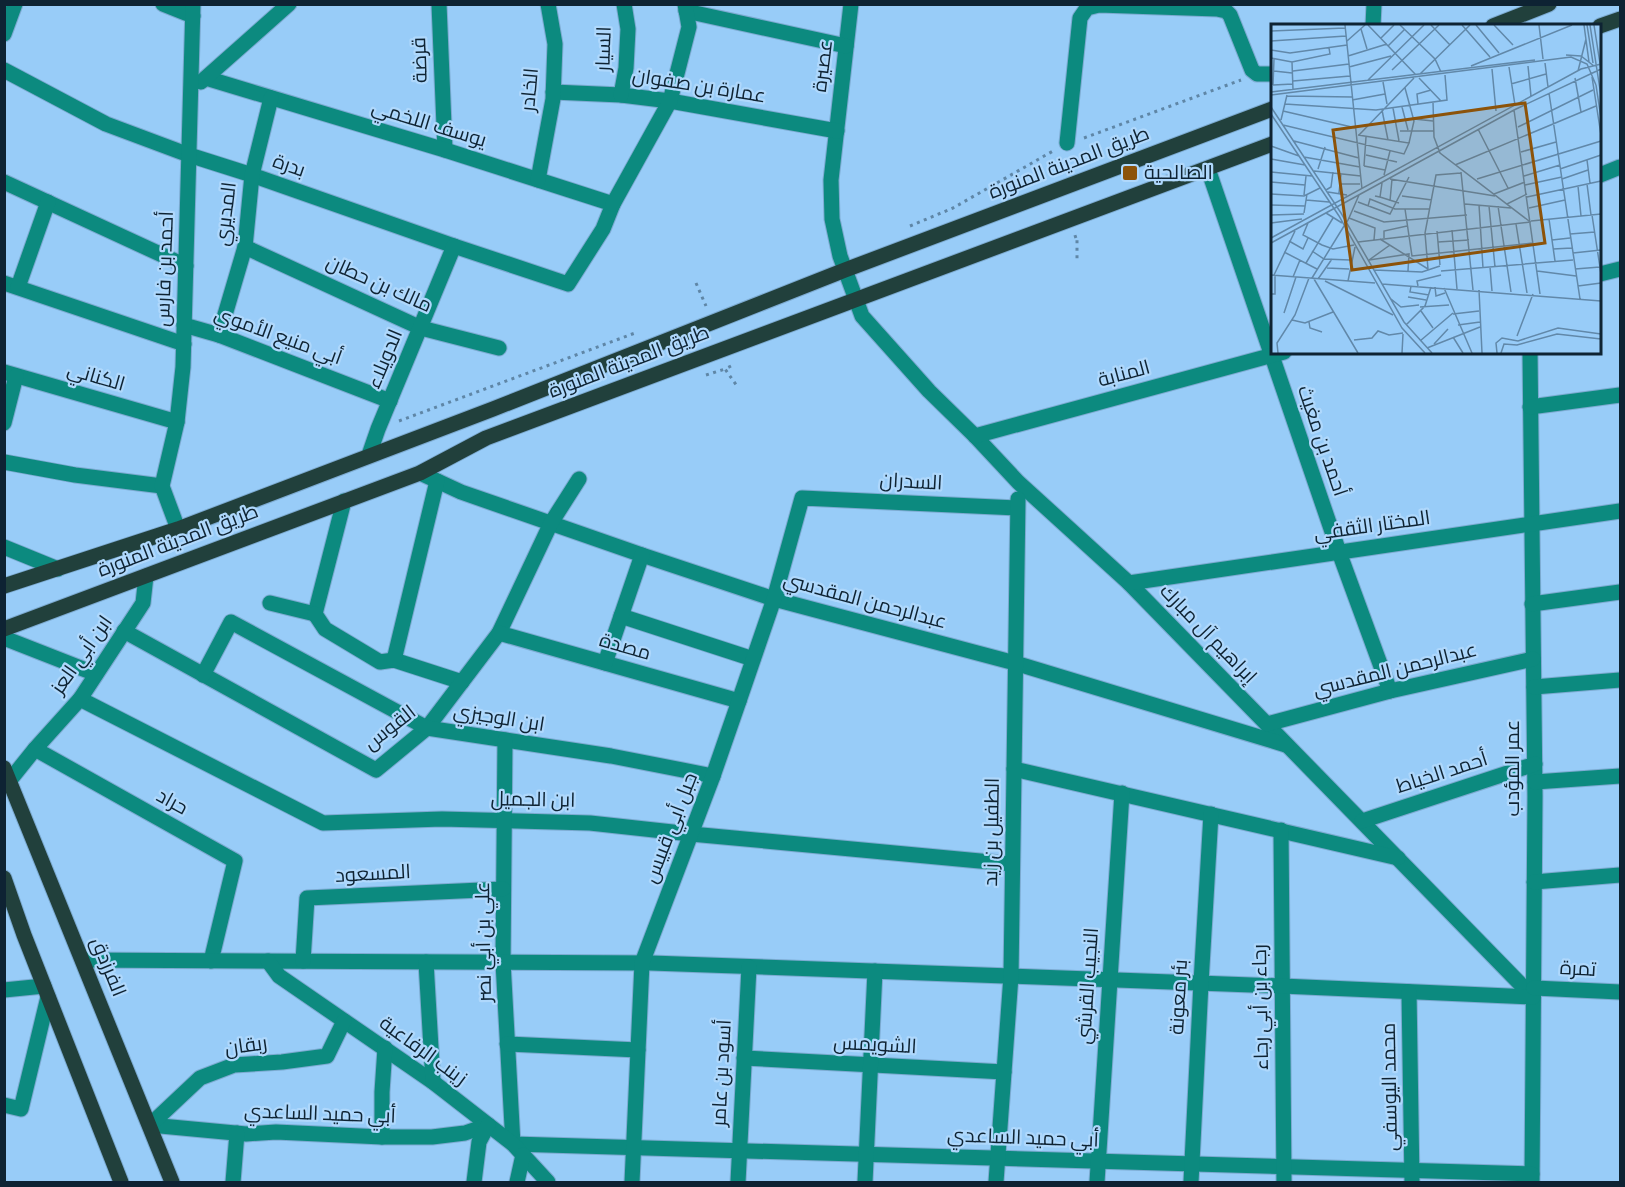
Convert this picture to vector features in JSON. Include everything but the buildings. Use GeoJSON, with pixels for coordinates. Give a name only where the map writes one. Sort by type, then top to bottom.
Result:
{"type":"FeatureCollection","features":[{"type":"Feature","properties":{"kind":"main road"},"geometry":{"type":"LineString","coordinates":[[1498,24],[1541,6]]}},
{"type":"Feature","properties":{"kind":"main road"},"geometry":{"type":"LineString","coordinates":[[1601,25],[1620,19]]}},
{"type":"Feature","properties":{"kind":"main road","name":"طريق المدينة المنورة"},"geometry":{"type":"LineString","coordinates":[[4,586],[177,529],[493,409],[845,270],[1271,109]]}},
{"type":"Feature","properties":{"kind":"main road","name":"طريق المدينة المنورة"},"geometry":{"type":"LineString","coordinates":[[4,629],[420,473],[486,438],[1271,144]]}},
{"type":"Feature","properties":{"kind":"main road","name":"الفرزدق"},"geometry":{"type":"LineString","coordinates":[[7,774],[172,1182]]}},
{"type":"Feature","properties":{"kind":"main road"},"geometry":{"type":"LineString","coordinates":[[4,878],[46,992],[122,1182]]}},
{"type":"Feature","properties":{"kind":"street"},"geometry":{"type":"LineString","coordinates":[[4,34],[15,4]]}},
{"type":"Feature","properties":{"kind":"street"},"geometry":{"type":"LineString","coordinates":[[163,4],[193,10]]}},
{"type":"Feature","properties":{"kind":"street"},"geometry":{"type":"LineString","coordinates":[[191,91],[289,4]]}},
{"type":"Feature","properties":{"kind":"street","name":"قرضة"},"geometry":{"type":"LineString","coordinates":[[439,4],[445,150]]}},
{"type":"Feature","properties":{"kind":"street","name":"الخادر"},"geometry":{"type":"LineString","coordinates":[[538,180],[553,92],[555,45],[548,4]]}},
{"type":"Feature","properties":{"kind":"street","name":"السيار"},"geometry":{"type":"LineString","coordinates":[[621,95],[626,68],[628,29],[624,4]]}},
{"type":"Feature","properties":{"kind":"street","name":"عصيرة"},"geometry":{"type":"LineString","coordinates":[[845,270],[832,219],[831,180],[851,4]]}},
{"type":"Feature","properties":{"kind":"street"},"geometry":{"type":"LineString","coordinates":[[1373,24],[1374,4]]}},
{"type":"Feature","properties":{"kind":"street"},"geometry":{"type":"LineString","coordinates":[[1067,143],[1080,18],[1087,8],[1100,5],[1226,11],[1230,15],[1252,70],[1257,74],[1271,74]]}},
{"type":"Feature","properties":{"kind":"street"},"geometry":{"type":"LineString","coordinates":[[613,204],[670,101],[689,27],[686,8],[846,46]]}},
{"type":"Feature","properties":{"kind":"street","name":"أحمد بن فارس"},"geometry":{"type":"LineString","coordinates":[[162,486],[177,422],[183,367],[193,10]]}},
{"type":"Feature","properties":{"kind":"street","name":"بدرة"},"geometry":{"type":"LineString","coordinates":[[4,70],[106,124],[189,155],[568,284],[603,229],[613,204]]}},
{"type":"Feature","properties":{"kind":"street","name":"يوسف اللخمي"},"geometry":{"type":"LineString","coordinates":[[206,78],[445,150],[613,204]]}},
{"type":"Feature","properties":{"kind":"street","name":"عمارة بن صفوان"},"geometry":{"type":"LineString","coordinates":[[553,92],[621,95],[670,101],[837,131]]}},
{"type":"Feature","properties":{"kind":"street","name":"المديري"},"geometry":{"type":"LineString","coordinates":[[219,335],[245,247],[252,175],[272,98]]}},
{"type":"Feature","properties":{"kind":"street"},"geometry":{"type":"LineString","coordinates":[[1601,174],[1620,167]]}},
{"type":"Feature","properties":{"kind":"street","name":"أحمد بن مغيث"},"geometry":{"type":"LineString","coordinates":[[1208,169],[1271,338]]}},
{"type":"Feature","properties":{"kind":"street"},"geometry":{"type":"LineString","coordinates":[[4,182],[186,266]]}},
{"type":"Feature","properties":{"kind":"street"},"geometry":{"type":"LineString","coordinates":[[48,202],[11,285],[184,344]]}},
{"type":"Feature","properties":{"kind":"street","name":"الدويلاء"},"geometry":{"type":"LineString","coordinates":[[369,455],[454,246]]}},
{"type":"Feature","properties":{"kind":"street","name":"مالك بن حطان"},"geometry":{"type":"LineString","coordinates":[[245,247],[421,328],[499,348]]}},
{"type":"Feature","properties":{"kind":"street"},"geometry":{"type":"LineString","coordinates":[[1601,273],[1620,268]]}},
{"type":"Feature","properties":{"kind":"street","name":"إبراهيم آل مبارك"},"geometry":{"type":"LineString","coordinates":[[845,270],[862,316],[929,391],[1018,482],[1129,583],[1398,858],[1534,993]]}},
{"type":"Feature","properties":{"kind":"street","name":"أبي منيع الأموي"},"geometry":{"type":"LineString","coordinates":[[184,325],[219,335],[390,401]]}},
{"type":"Feature","properties":{"kind":"street","name":"أحمد بن مغيث"},"geometry":{"type":"LineString","coordinates":[[1277,354],[1339,552],[1390,691]]}},
{"type":"Feature","properties":{"kind":"street","name":"المنابة"},"geometry":{"type":"LineString","coordinates":[[975,436],[1277,354]]}},
{"type":"Feature","properties":{"kind":"street","name":"عمر المؤدب"},"geometry":{"type":"LineString","coordinates":[[1530,354],[1535,782],[1532,1178]]}},
{"type":"Feature","properties":{"kind":"street"},"geometry":{"type":"LineString","coordinates":[[4,423],[10,374]]}},
{"type":"Feature","properties":{"kind":"street","name":"الكناني"},"geometry":{"type":"LineString","coordinates":[[10,374],[177,422]]}},
{"type":"Feature","properties":{"kind":"street"},"geometry":{"type":"LineString","coordinates":[[1530,407],[1620,395]]}},
{"type":"Feature","properties":{"kind":"street"},"geometry":{"type":"LineString","coordinates":[[4,462],[75,475],[162,486],[177,529]]}},
{"type":"Feature","properties":{"kind":"street","name":"عبدالرحمن المقدسي"},"geometry":{"type":"LineString","coordinates":[[420,473],[461,492],[774,599],[1015,663],[1288,746]]}},
{"type":"Feature","properties":{"kind":"street","name":"القوس"},"geometry":{"type":"LineString","coordinates":[[124,631],[376,770],[427,728],[499,633],[551,523],[579,479]]}},
{"type":"Feature","properties":{"kind":"street"},"geometry":{"type":"LineString","coordinates":[[394,660],[437,481]]}},
{"type":"Feature","properties":{"kind":"street","name":"الطفيل بن زيد"},"geometry":{"type":"LineString","coordinates":[[996,1182],[1011,976],[1018,482]]}},
{"type":"Feature","properties":{"kind":"street","name":"السدران"},"geometry":{"type":"LineString","coordinates":[[802,498],[1017,508]]}},
{"type":"Feature","properties":{"kind":"street","name":"جبل أبي قبيس"},"geometry":{"type":"LineString","coordinates":[[632,1182],[642,963],[713,776],[774,599],[802,498]]}},
{"type":"Feature","properties":{"kind":"street"},"geometry":{"type":"LineString","coordinates":[[315,614],[344,501]]}},
{"type":"Feature","properties":{"kind":"street","name":"المختار الثقفي"},"geometry":{"type":"LineString","coordinates":[[1129,583],[1620,511]]}},
{"type":"Feature","properties":{"kind":"street"},"geometry":{"type":"LineString","coordinates":[[4,547],[58,569]]}},
{"type":"Feature","properties":{"kind":"street"},"geometry":{"type":"LineString","coordinates":[[605,663],[642,555]]}},
{"type":"Feature","properties":{"kind":"street","name":"ابن أبي العز"},"geometry":{"type":"LineString","coordinates":[[35,749],[80,699],[142,603],[146,576]]}},
{"type":"Feature","properties":{"kind":"street"},"geometry":{"type":"LineString","coordinates":[[1533,604],[1620,592]]}},
{"type":"Feature","properties":{"kind":"street"},"geometry":{"type":"LineString","coordinates":[[270,603],[315,614],[325,629],[380,662],[394,660],[462,682]]}},
{"type":"Feature","properties":{"kind":"street","name":"مصدة"},"geometry":{"type":"LineString","coordinates":[[621,616],[753,659]]}},
{"type":"Feature","properties":{"kind":"street","name":"ابن الوجيزي"},"geometry":{"type":"LineString","coordinates":[[203,675],[231,622],[427,728],[611,756],[713,776]]}},
{"type":"Feature","properties":{"kind":"street","name":"مصدة"},"geometry":{"type":"LineString","coordinates":[[499,633],[739,700]]}},
{"type":"Feature","properties":{"kind":"street"},"geometry":{"type":"LineString","coordinates":[[4,639],[96,674]]}},
{"type":"Feature","properties":{"kind":"street","name":"عبدالرحمن المقدسي"},"geometry":{"type":"LineString","coordinates":[[1267,724],[1390,691],[1533,658]]}},
{"type":"Feature","properties":{"kind":"street"},"geometry":{"type":"LineString","coordinates":[[1534,687],[1620,680]]}},
{"type":"Feature","properties":{"kind":"street","name":"ابن الجميل"},"geometry":{"type":"LineString","coordinates":[[80,699],[323,823],[442,819],[590,823],[1012,864]]}},
{"type":"Feature","properties":{"kind":"street","name":"علي بن أبي نصر"},"geometry":{"type":"LineString","coordinates":[[505,740],[503,962],[507,1044],[518,1150],[517,1182]]}},
{"type":"Feature","properties":{"kind":"street"},"geometry":{"type":"LineString","coordinates":[[7,774],[35,749]]}},
{"type":"Feature","properties":{"kind":"street","name":"حراد"},"geometry":{"type":"LineString","coordinates":[[35,749],[235,861],[211,961]]}},
{"type":"Feature","properties":{"kind":"street","name":"أحمد الخياط"},"geometry":{"type":"LineString","coordinates":[[1362,821],[1534,764]]}},
{"type":"Feature","properties":{"kind":"street"},"geometry":{"type":"LineString","coordinates":[[1014,769],[1398,858]]}},
{"type":"Feature","properties":{"kind":"street"},"geometry":{"type":"LineString","coordinates":[[1535,782],[1620,776]]}},
{"type":"Feature","properties":{"kind":"street","name":"النجيب القرشي"},"geometry":{"type":"LineString","coordinates":[[1097,1182],[1122,793]]}},
{"type":"Feature","properties":{"kind":"street","name":"بئر معونة"},"geometry":{"type":"LineString","coordinates":[[1191,1182],[1211,814]]}},
{"type":"Feature","properties":{"kind":"street","name":"رجاء بن أبي رجاء"},"geometry":{"type":"LineString","coordinates":[[1281,830],[1284,1182]]}},
{"type":"Feature","properties":{"kind":"street"},"geometry":{"type":"LineString","coordinates":[[1534,882],[1620,875]]}},
{"type":"Feature","properties":{"kind":"street","name":"المسعود"},"geometry":{"type":"LineString","coordinates":[[303,961],[307,898],[504,889]]}},
{"type":"Feature","properties":{"kind":"street","name":"تمرة"},"geometry":{"type":"LineString","coordinates":[[83,960],[642,963],[1409,992],[1620,992]]}},
{"type":"Feature","properties":{"kind":"street","name":"زينب الرفاعية"},"geometry":{"type":"LineString","coordinates":[[268,961],[279,976],[433,1082],[488,1125],[518,1150],[548,1182]]}},
{"type":"Feature","properties":{"kind":"street"},"geometry":{"type":"LineString","coordinates":[[426,962],[433,1082]]}},
{"type":"Feature","properties":{"kind":"street","name":"أسود بن عامر"},"geometry":{"type":"LineString","coordinates":[[738,1182],[749,966]]}},
{"type":"Feature","properties":{"kind":"street"},"geometry":{"type":"LineString","coordinates":[[866,1182],[875,971]]}},
{"type":"Feature","properties":{"kind":"street"},"geometry":{"type":"LineString","coordinates":[[4,990],[46,992],[21,1109],[4,1105]]}},
{"type":"Feature","properties":{"kind":"street","name":"محمد اليوسفي"},"geometry":{"type":"LineString","coordinates":[[1409,992],[1412,1176]]}},
{"type":"Feature","properties":{"kind":"street","name":"ربقان"},"geometry":{"type":"LineString","coordinates":[[150,1125],[200,1078],[234,1065],[327,1056],[344,1021]]}},
{"type":"Feature","properties":{"kind":"street"},"geometry":{"type":"LineString","coordinates":[[507,1044],[638,1050]]}},
{"type":"Feature","properties":{"kind":"street"},"geometry":{"type":"LineString","coordinates":[[382,1137],[385,1048]]}},
{"type":"Feature","properties":{"kind":"street","name":"الشويمس"},"geometry":{"type":"LineString","coordinates":[[744,1058],[1004,1071]]}},
{"type":"Feature","properties":{"kind":"street","name":"أبي حميد الساعدي"},"geometry":{"type":"LineString","coordinates":[[150,1125],[246,1134],[276,1132],[382,1137],[432,1137],[465,1133],[488,1125]]}},
{"type":"Feature","properties":{"kind":"street"},"geometry":{"type":"LineString","coordinates":[[474,1182],[479,1142],[488,1125]]}},
{"type":"Feature","properties":{"kind":"street"},"geometry":{"type":"LineString","coordinates":[[233,1182],[237,1133]]}},
{"type":"Feature","properties":{"kind":"street","name":"أبي حميد الساعدي"},"geometry":{"type":"LineString","coordinates":[[518,1150],[634,1148],[739,1150],[1284,1166],[1412,1176],[1532,1178]]}},
{"type":"Feature","properties":{"kind":"path"},"geometry":{"type":"LineString","coordinates":[[901,230],[953,208],[1067,143],[1257,74]]}},
{"type":"Feature","properties":{"kind":"path"},"geometry":{"type":"LineString","coordinates":[[1066,240],[1077,236],[1077,261]]}},
{"type":"Feature","properties":{"kind":"path"},"geometry":{"type":"LineString","coordinates":[[696,283],[706,306]]}},
{"type":"Feature","properties":{"kind":"path"},"geometry":{"type":"LineString","coordinates":[[378,429],[640,331]]}},
{"type":"Feature","properties":{"kind":"path"},"geometry":{"type":"LineString","coordinates":[[737,386],[725,369],[739,362]]}},
{"type":"Feature","properties":{"kind":"place","name":"الصالحية"},"geometry":{"type":"Point","coordinates":[1130,173]}}]}
